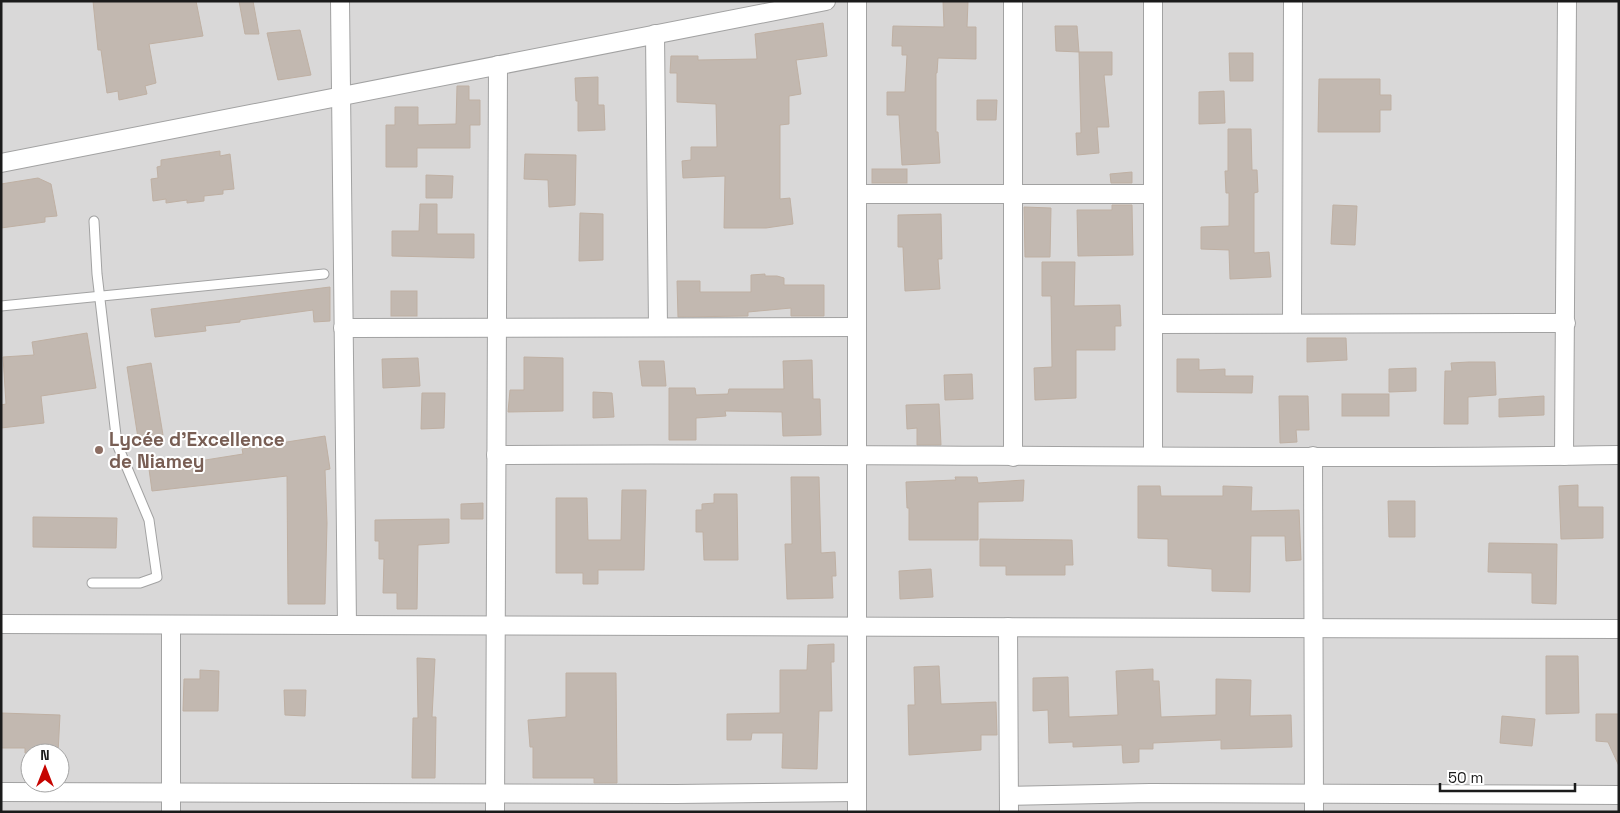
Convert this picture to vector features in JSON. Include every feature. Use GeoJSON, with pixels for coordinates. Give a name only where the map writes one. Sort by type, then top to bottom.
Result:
{"type":"FeatureCollection","features":[{"type":"Feature","properties":{"kind":"street"},"geometry":{"type":"LineString","coordinates":[[340,1],[347,625]]}},
{"type":"Feature","properties":{"kind":"street"},"geometry":{"type":"LineString","coordinates":[[1,164],[826,1]]}},
{"type":"Feature","properties":{"kind":"street"},"geometry":{"type":"LineString","coordinates":[[857,1],[857,812]]}},
{"type":"Feature","properties":{"kind":"street"},"geometry":{"type":"LineString","coordinates":[[1013,1],[1013,457]]}},
{"type":"Feature","properties":{"kind":"street"},"geometry":{"type":"LineString","coordinates":[[1153,1],[1153,456]]}},
{"type":"Feature","properties":{"kind":"street"},"geometry":{"type":"LineString","coordinates":[[1292,322],[1293,1]]}},
{"type":"Feature","properties":{"kind":"street"},"geometry":{"type":"LineString","coordinates":[[1564,456],[1567,1]]}},
{"type":"Feature","properties":{"kind":"street"},"geometry":{"type":"LineString","coordinates":[[655,34],[658,327]]}},
{"type":"Feature","properties":{"kind":"street"},"geometry":{"type":"LineString","coordinates":[[494,812],[498,66]]}},
{"type":"Feature","properties":{"kind":"street"},"geometry":{"type":"LineString","coordinates":[[857,194],[1153,194]]}},
{"type":"Feature","properties":{"kind":"street"},"geometry":{"type":"LineString","coordinates":[[1153,324],[1292,322],[1566,323]]}},
{"type":"Feature","properties":{"kind":"street"},"geometry":{"type":"LineString","coordinates":[[343,328],[496,326],[857,327]]}},
{"type":"Feature","properties":{"kind":"street"},"geometry":{"type":"LineString","coordinates":[[496,455],[1013,457],[1619,455]]}},
{"type":"Feature","properties":{"kind":"street"},"geometry":{"type":"LineString","coordinates":[[1313,456],[1314,803]]}},
{"type":"Feature","properties":{"kind":"street"},"geometry":{"type":"LineString","coordinates":[[1,624],[1619,629]]}},
{"type":"Feature","properties":{"kind":"street"},"geometry":{"type":"LineString","coordinates":[[171,624],[171,812]]}},
{"type":"Feature","properties":{"kind":"street"},"geometry":{"type":"LineString","coordinates":[[1008,627],[1009,804],[1150,793],[1314,803],[1619,795]]}},
{"type":"Feature","properties":{"kind":"street"},"geometry":{"type":"LineString","coordinates":[[1,792],[857,792]]}},
{"type":"Feature","properties":{"kind":"lane"},"geometry":{"type":"LineString","coordinates":[[92,583],[140,583],[157,577],[149,520],[117,444],[100,297],[94,221]]}},
{"type":"Feature","properties":{"kind":"lane"},"geometry":{"type":"LineString","coordinates":[[1,306],[324,274]]}},
{"type":"Feature","properties":{"kind":"shaded area"},"geometry":{"type":"Polygon","coordinates":[[[1,1],[1619,1],[1619,812],[1,812],[1,1]]]}},
{"type":"Feature","properties":{"kind":"building"},"geometry":{"type":"Polygon","coordinates":[[[93,1],[196,1],[203,36],[149,44],[156,83],[145,86],[147,94],[119,100],[118,91],[107,93],[101,50],[98,50],[93,1]]]}},
{"type":"Feature","properties":{"kind":"building"},"geometry":{"type":"Polygon","coordinates":[[[239,1],[253,1],[259,34],[245,34],[239,1]]]}},
{"type":"Feature","properties":{"kind":"building"},"geometry":{"type":"Polygon","coordinates":[[[943,1],[968,1],[967,27],[976,27],[976,59],[938,58],[936,73],[936,132],[938,132],[940,163],[902,165],[899,115],[887,115],[887,92],[905,92],[907,55],[902,55],[902,46],[892,46],[893,26],[944,27],[943,1]]]}},
{"type":"Feature","properties":{"kind":"building"},"geometry":{"type":"Polygon","coordinates":[[[823,23],[827,56],[796,60],[801,94],[789,96],[789,124],[780,125],[780,199],[790,198],[793,224],[766,228],[724,228],[725,176],[683,178],[682,161],[691,160],[691,147],[717,147],[716,104],[677,102],[677,73],[670,73],[671,56],[698,56],[698,60],[757,59],[755,34],[823,23]]]}},
{"type":"Feature","properties":{"kind":"building"},"geometry":{"type":"Polygon","coordinates":[[[1055,26],[1077,26],[1079,52],[1056,51],[1055,26]]]}},
{"type":"Feature","properties":{"kind":"building"},"geometry":{"type":"Polygon","coordinates":[[[300,30],[311,75],[278,80],[267,33],[300,30]]]}},
{"type":"Feature","properties":{"kind":"building"},"geometry":{"type":"Polygon","coordinates":[[[1079,52],[1112,52],[1112,75],[1104,75],[1109,127],[1097,127],[1099,153],[1077,155],[1076,133],[1081,133],[1079,52]]]}},
{"type":"Feature","properties":{"kind":"building"},"geometry":{"type":"Polygon","coordinates":[[[1229,53],[1253,53],[1253,81],[1230,81],[1229,53]]]}},
{"type":"Feature","properties":{"kind":"building"},"geometry":{"type":"Polygon","coordinates":[[[598,77],[598,105],[604,105],[605,130],[578,131],[578,101],[576,101],[575,78],[598,77]]]}},
{"type":"Feature","properties":{"kind":"building"},"geometry":{"type":"Polygon","coordinates":[[[1319,79],[1380,79],[1380,95],[1391,95],[1391,110],[1380,110],[1380,132],[1318,132],[1319,79]]]}},
{"type":"Feature","properties":{"kind":"building"},"geometry":{"type":"Polygon","coordinates":[[[457,86],[469,86],[469,100],[480,100],[480,125],[470,125],[470,148],[417,148],[417,167],[386,167],[386,125],[395,125],[395,107],[418,107],[418,125],[456,124],[457,86]]]}},
{"type":"Feature","properties":{"kind":"building"},"geometry":{"type":"Polygon","coordinates":[[[1224,91],[1225,123],[1199,124],[1199,92],[1224,91]]]}},
{"type":"Feature","properties":{"kind":"building"},"geometry":{"type":"Polygon","coordinates":[[[977,100],[997,100],[996,120],[977,120],[977,100]]]}},
{"type":"Feature","properties":{"kind":"building"},"geometry":{"type":"Polygon","coordinates":[[[1228,129],[1251,129],[1252,170],[1257,170],[1258,192],[1254,193],[1254,253],[1269,252],[1271,277],[1230,279],[1229,250],[1201,249],[1201,227],[1229,226],[1229,193],[1226,193],[1225,171],[1228,171],[1228,129]]]}},
{"type":"Feature","properties":{"kind":"building"},"geometry":{"type":"Polygon","coordinates":[[[220,151],[220,156],[230,154],[234,189],[223,190],[223,194],[204,196],[204,201],[187,203],[187,200],[166,203],[166,199],[153,201],[151,179],[158,178],[157,167],[161,166],[161,160],[220,151]]]}},
{"type":"Feature","properties":{"kind":"building"},"geometry":{"type":"Polygon","coordinates":[[[525,154],[576,155],[575,205],[549,207],[548,180],[524,179],[525,154]]]}},
{"type":"Feature","properties":{"kind":"building"},"geometry":{"type":"Polygon","coordinates":[[[872,169],[907,169],[907,183],[872,183],[872,169]]]}},
{"type":"Feature","properties":{"kind":"building"},"geometry":{"type":"Polygon","coordinates":[[[1132,172],[1132,183],[1111,183],[1110,174],[1132,172]]]}},
{"type":"Feature","properties":{"kind":"building"},"geometry":{"type":"Polygon","coordinates":[[[426,175],[453,176],[452,198],[426,198],[426,175]]]}},
{"type":"Feature","properties":{"kind":"building"},"geometry":{"type":"Polygon","coordinates":[[[38,178],[51,184],[57,216],[45,217],[45,222],[1,228],[1,184],[38,178]]]}},
{"type":"Feature","properties":{"kind":"building"},"geometry":{"type":"Polygon","coordinates":[[[420,204],[437,204],[437,234],[474,234],[474,258],[392,256],[392,231],[419,231],[420,204]]]}},
{"type":"Feature","properties":{"kind":"building"},"geometry":{"type":"Polygon","coordinates":[[[1112,205],[1132,205],[1133,255],[1078,256],[1077,210],[1112,210],[1112,205]]]}},
{"type":"Feature","properties":{"kind":"building"},"geometry":{"type":"Polygon","coordinates":[[[1333,205],[1357,206],[1355,245],[1331,244],[1333,205]]]}},
{"type":"Feature","properties":{"kind":"building"},"geometry":{"type":"Polygon","coordinates":[[[1024,207],[1051,208],[1050,257],[1025,257],[1024,207]]]}},
{"type":"Feature","properties":{"kind":"building"},"geometry":{"type":"Polygon","coordinates":[[[580,213],[603,214],[603,260],[579,261],[580,213]]]}},
{"type":"Feature","properties":{"kind":"building"},"geometry":{"type":"Polygon","coordinates":[[[941,214],[942,259],[938,259],[940,289],[905,291],[903,247],[898,247],[898,215],[941,214]]]}},
{"type":"Feature","properties":{"kind":"building"},"geometry":{"type":"Polygon","coordinates":[[[1042,262],[1075,262],[1074,306],[1120,305],[1121,326],[1115,326],[1115,350],[1076,350],[1076,398],[1035,400],[1034,368],[1052,367],[1051,296],[1042,296],[1042,262]]]}},
{"type":"Feature","properties":{"kind":"building"},"geometry":{"type":"Polygon","coordinates":[[[765,274],[765,276],[784,278],[784,285],[824,285],[824,316],[791,316],[791,308],[748,312],[748,316],[678,317],[677,281],[700,281],[700,292],[751,292],[751,275],[765,274]]]}},
{"type":"Feature","properties":{"kind":"building"},"geometry":{"type":"Polygon","coordinates":[[[330,287],[330,321],[314,322],[313,310],[205,326],[206,331],[155,337],[151,309],[330,287]]]}},
{"type":"Feature","properties":{"kind":"building"},"geometry":{"type":"Polygon","coordinates":[[[391,291],[417,291],[417,316],[391,316],[391,291]]]}},
{"type":"Feature","properties":{"kind":"building"},"geometry":{"type":"Polygon","coordinates":[[[87,333],[96,388],[41,396],[44,423],[1,428],[1,405],[6,404],[3,357],[34,355],[32,342],[87,333]]]}},
{"type":"Feature","properties":{"kind":"building"},"geometry":{"type":"Polygon","coordinates":[[[1307,338],[1346,338],[1347,360],[1307,362],[1307,338]]]}},
{"type":"Feature","properties":{"kind":"building"},"geometry":{"type":"Polygon","coordinates":[[[524,357],[563,358],[563,411],[508,412],[510,390],[524,390],[524,357]]]}},
{"type":"Feature","properties":{"kind":"building"},"geometry":{"type":"Polygon","coordinates":[[[418,358],[420,386],[383,388],[382,359],[418,358]]]}},
{"type":"Feature","properties":{"kind":"building"},"geometry":{"type":"Polygon","coordinates":[[[1177,359],[1199,359],[1199,370],[1225,369],[1225,376],[1253,376],[1252,393],[1177,392],[1177,359]]]}},
{"type":"Feature","properties":{"kind":"building"},"geometry":{"type":"Polygon","coordinates":[[[812,360],[813,399],[820,399],[821,435],[783,436],[782,412],[725,411],[726,416],[696,418],[696,440],[669,440],[669,388],[695,388],[696,395],[728,394],[729,389],[784,389],[783,361],[812,360]]]}},
{"type":"Feature","properties":{"kind":"building"},"geometry":{"type":"Polygon","coordinates":[[[639,361],[664,361],[666,386],[642,386],[639,361]]]}},
{"type":"Feature","properties":{"kind":"building"},"geometry":{"type":"Polygon","coordinates":[[[1495,362],[1496,395],[1468,397],[1468,424],[1444,424],[1445,371],[1452,371],[1451,363],[1495,362]]]}},
{"type":"Feature","properties":{"kind":"building"},"geometry":{"type":"Polygon","coordinates":[[[151,363],[163,435],[138,438],[127,367],[151,363]]]}},
{"type":"Feature","properties":{"kind":"building"},"geometry":{"type":"Polygon","coordinates":[[[1416,368],[1416,391],[1389,392],[1389,369],[1416,368]]]}},
{"type":"Feature","properties":{"kind":"building"},"geometry":{"type":"Polygon","coordinates":[[[972,374],[973,399],[945,400],[944,375],[972,374]]]}},
{"type":"Feature","properties":{"kind":"building"},"geometry":{"type":"Polygon","coordinates":[[[593,392],[612,393],[614,417],[593,418],[593,392]]]}},
{"type":"Feature","properties":{"kind":"building"},"geometry":{"type":"Polygon","coordinates":[[[422,393],[445,393],[444,428],[421,429],[422,393]]]}},
{"type":"Feature","properties":{"kind":"building"},"geometry":{"type":"Polygon","coordinates":[[[1342,394],[1389,394],[1389,416],[1342,416],[1342,394]]]}},
{"type":"Feature","properties":{"kind":"building"},"geometry":{"type":"Polygon","coordinates":[[[1279,396],[1308,396],[1309,430],[1296,430],[1297,442],[1280,443],[1279,396]]]}},
{"type":"Feature","properties":{"kind":"building"},"geometry":{"type":"Polygon","coordinates":[[[1544,396],[1544,415],[1499,417],[1499,399],[1544,396]]]}},
{"type":"Feature","properties":{"kind":"building"},"geometry":{"type":"Polygon","coordinates":[[[939,404],[941,445],[917,445],[917,428],[907,429],[906,405],[939,404]]]}},
{"type":"Feature","properties":{"kind":"building"},"geometry":{"type":"Polygon","coordinates":[[[325,436],[330,469],[325,470],[327,523],[325,604],[288,604],[287,476],[152,491],[149,469],[243,454],[242,449],[325,436]]]}},
{"type":"Feature","properties":{"kind":"building"},"geometry":{"type":"Polygon","coordinates":[[[791,477],[819,477],[821,553],[835,552],[836,576],[832,576],[833,598],[787,599],[785,544],[792,544],[791,477]]]}},
{"type":"Feature","properties":{"kind":"building"},"geometry":{"type":"Polygon","coordinates":[[[955,477],[977,477],[978,483],[1024,480],[1023,501],[978,502],[978,540],[909,540],[909,508],[907,508],[906,482],[956,480],[955,477]]]}},
{"type":"Feature","properties":{"kind":"building"},"geometry":{"type":"Polygon","coordinates":[[[1578,485],[1578,507],[1603,507],[1603,538],[1561,539],[1559,486],[1578,485]]]}},
{"type":"Feature","properties":{"kind":"building"},"geometry":{"type":"Polygon","coordinates":[[[1138,486],[1160,486],[1161,496],[1223,496],[1223,486],[1252,487],[1251,511],[1299,510],[1301,560],[1286,561],[1285,536],[1251,536],[1250,592],[1212,591],[1212,569],[1168,566],[1168,539],[1138,538],[1138,486]]]}},
{"type":"Feature","properties":{"kind":"building"},"geometry":{"type":"Polygon","coordinates":[[[622,490],[646,490],[644,570],[598,570],[598,584],[583,584],[583,573],[556,573],[556,498],[587,498],[588,540],[621,540],[622,490]]]}},
{"type":"Feature","properties":{"kind":"building"},"geometry":{"type":"Polygon","coordinates":[[[714,494],[737,494],[738,560],[704,560],[703,532],[696,532],[696,510],[702,510],[702,504],[714,503],[714,494]]]}},
{"type":"Feature","properties":{"kind":"building"},"geometry":{"type":"Polygon","coordinates":[[[1388,501],[1415,501],[1415,537],[1389,537],[1388,501]]]}},
{"type":"Feature","properties":{"kind":"building"},"geometry":{"type":"Polygon","coordinates":[[[483,503],[483,519],[461,519],[461,504],[483,503]]]}},
{"type":"Feature","properties":{"kind":"building"},"geometry":{"type":"Polygon","coordinates":[[[33,517],[117,518],[116,548],[33,547],[33,517]]]}},
{"type":"Feature","properties":{"kind":"building"},"geometry":{"type":"Polygon","coordinates":[[[449,519],[449,543],[418,545],[417,609],[397,609],[397,593],[383,593],[384,559],[379,559],[379,541],[375,541],[375,520],[449,519]]]}},
{"type":"Feature","properties":{"kind":"building"},"geometry":{"type":"Polygon","coordinates":[[[980,539],[1072,540],[1073,565],[1065,565],[1065,575],[1006,575],[1006,566],[980,566],[980,539]]]}},
{"type":"Feature","properties":{"kind":"building"},"geometry":{"type":"Polygon","coordinates":[[[1489,543],[1557,544],[1556,604],[1532,603],[1532,573],[1488,572],[1489,543]]]}},
{"type":"Feature","properties":{"kind":"building"},"geometry":{"type":"Polygon","coordinates":[[[931,569],[933,597],[900,599],[899,571],[931,569]]]}},
{"type":"Feature","properties":{"kind":"building"},"geometry":{"type":"Polygon","coordinates":[[[834,644],[834,662],[831,662],[832,711],[819,711],[817,769],[782,768],[783,733],[752,733],[751,740],[727,740],[727,714],[780,713],[780,670],[807,670],[808,645],[834,644]]]}},
{"type":"Feature","properties":{"kind":"building"},"geometry":{"type":"Polygon","coordinates":[[[1546,656],[1578,656],[1579,713],[1546,714],[1546,656]]]}},
{"type":"Feature","properties":{"kind":"building"},"geometry":{"type":"Polygon","coordinates":[[[417,658],[435,659],[432,717],[436,717],[435,778],[412,778],[413,718],[418,718],[417,658]]]}},
{"type":"Feature","properties":{"kind":"building"},"geometry":{"type":"Polygon","coordinates":[[[939,666],[941,704],[996,702],[997,735],[981,735],[981,750],[909,755],[908,705],[915,705],[914,667],[939,666]]]}},
{"type":"Feature","properties":{"kind":"building"},"geometry":{"type":"Polygon","coordinates":[[[1153,669],[1153,681],[1159,681],[1161,717],[1216,715],[1216,679],[1251,680],[1250,716],[1291,715],[1292,747],[1221,749],[1221,740],[1153,743],[1153,749],[1139,749],[1139,762],[1123,763],[1122,745],[1073,747],[1073,742],[1049,743],[1048,710],[1033,711],[1033,678],[1068,677],[1069,717],[1118,715],[1116,671],[1153,669]]]}},
{"type":"Feature","properties":{"kind":"building"},"geometry":{"type":"Polygon","coordinates":[[[200,670],[219,671],[218,711],[183,711],[184,679],[200,679],[200,670]]]}},
{"type":"Feature","properties":{"kind":"building"},"geometry":{"type":"Polygon","coordinates":[[[566,673],[616,673],[617,783],[594,783],[594,778],[533,778],[533,747],[530,747],[528,720],[566,717],[566,673]]]}},
{"type":"Feature","properties":{"kind":"building"},"geometry":{"type":"Polygon","coordinates":[[[284,690],[306,690],[305,716],[285,715],[284,690]]]}},
{"type":"Feature","properties":{"kind":"building"},"geometry":{"type":"Polygon","coordinates":[[[1,713],[60,715],[59,743],[20,743],[20,748],[1,748],[1,713]]]}},
{"type":"Feature","properties":{"kind":"building"},"geometry":{"type":"Polygon","coordinates":[[[1596,714],[1619,714],[1619,766],[1608,742],[1596,741],[1596,714]]]}},
{"type":"Feature","properties":{"kind":"building"},"geometry":{"type":"Polygon","coordinates":[[[1502,716],[1535,719],[1532,746],[1500,743],[1502,716]]]}},
{"type":"Feature","properties":{"kind":"place","name":"Lycée d'Excellence de Niamey"},"geometry":{"type":"Point","coordinates":[99,450]}}]}
